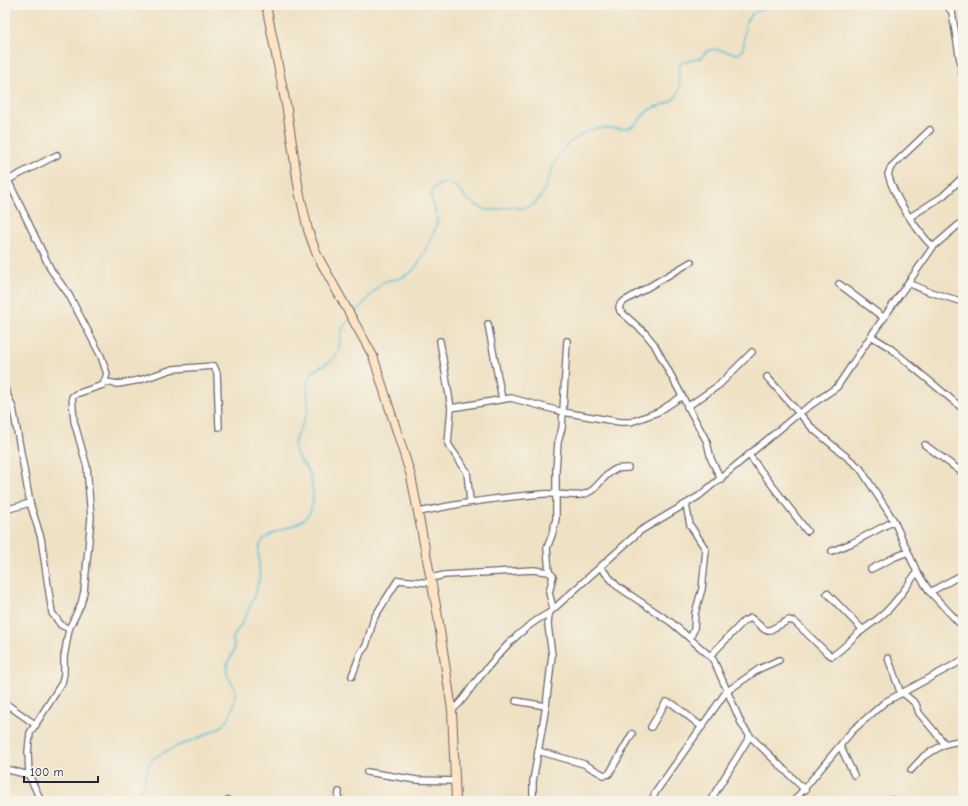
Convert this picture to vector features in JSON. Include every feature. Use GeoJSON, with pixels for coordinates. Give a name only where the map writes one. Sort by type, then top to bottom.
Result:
{"type":"FeatureCollection","features":[{"type":"Feature","properties":{"kind":"main road"},"geometry":{"type":"LineString","coordinates":[[266,5],[287,110],[299,191],[308,230],[317,255],[373,356],[411,476],[432,580],[452,710],[456,801]]}},
{"type":"Feature","properties":{"kind":"street"},"geometry":{"type":"LineString","coordinates":[[948,6],[952,12],[963,78]]}},
{"type":"Feature","properties":{"kind":"street"},"geometry":{"type":"LineString","coordinates":[[930,130],[891,167],[888,174],[897,196],[923,237],[933,247]]}},
{"type":"Feature","properties":{"kind":"street"},"geometry":{"type":"LineString","coordinates":[[7,181],[58,155]]}},
{"type":"Feature","properties":{"kind":"street"},"geometry":{"type":"LineString","coordinates":[[5,174],[7,181],[51,270],[69,295],[101,356],[107,374],[106,382]]}},
{"type":"Feature","properties":{"kind":"street"},"geometry":{"type":"LineString","coordinates":[[910,217],[943,196],[963,177]]}},
{"type":"Feature","properties":{"kind":"street"},"geometry":{"type":"LineString","coordinates":[[452,710],[459,705],[478,679],[511,642],[534,620],[551,611],[573,593],[640,531],[686,505],[721,479],[798,414],[837,387],[933,247],[963,222]]}},
{"type":"Feature","properties":{"kind":"street"},"geometry":{"type":"LineString","coordinates":[[691,262],[621,303],[619,307],[620,312],[654,344],[681,397],[707,442],[711,459],[721,479]]}},
{"type":"Feature","properties":{"kind":"street"},"geometry":{"type":"LineString","coordinates":[[908,283],[927,291],[963,302]]}},
{"type":"Feature","properties":{"kind":"street"},"geometry":{"type":"LineString","coordinates":[[839,284],[884,318]]}},
{"type":"Feature","properties":{"kind":"street"},"geometry":{"type":"LineString","coordinates":[[488,324],[502,400]]}},
{"type":"Feature","properties":{"kind":"street"},"geometry":{"type":"LineString","coordinates":[[871,336],[906,361],[963,409]]}},
{"type":"Feature","properties":{"kind":"street"},"geometry":{"type":"LineString","coordinates":[[440,341],[451,408],[448,444],[467,472],[470,501]]}},
{"type":"Feature","properties":{"kind":"street"},"geometry":{"type":"LineString","coordinates":[[549,572],[547,548],[556,519],[555,493],[558,442],[562,428],[566,341]]}},
{"type":"Feature","properties":{"kind":"street"},"geometry":{"type":"LineString","coordinates":[[687,407],[719,385],[752,352]]}},
{"type":"Feature","properties":{"kind":"street"},"geometry":{"type":"LineString","coordinates":[[41,800],[29,775],[28,752],[30,733],[62,683],[68,629],[81,604],[84,592],[91,518],[87,467],[74,421],[72,397],[106,382],[118,384],[140,380],[173,369],[214,366],[217,373],[219,427]]}},
{"type":"Feature","properties":{"kind":"street"},"geometry":{"type":"LineString","coordinates":[[767,378],[813,429],[860,468],[894,521],[917,572],[930,592],[963,628]]}},
{"type":"Feature","properties":{"kind":"street"},"geometry":{"type":"LineString","coordinates":[[5,389],[13,408],[30,503],[41,538],[52,613],[61,625],[68,629]]}},
{"type":"Feature","properties":{"kind":"street"},"geometry":{"type":"LineString","coordinates":[[451,408],[511,398],[563,412],[620,422],[631,422],[658,412],[681,397]]}},
{"type":"Feature","properties":{"kind":"street"},"geometry":{"type":"LineString","coordinates":[[925,445],[963,473]]}},
{"type":"Feature","properties":{"kind":"street"},"geometry":{"type":"LineString","coordinates":[[749,455],[807,531]]}},
{"type":"Feature","properties":{"kind":"street"},"geometry":{"type":"LineString","coordinates":[[419,512],[470,501],[555,493],[579,495],[588,493],[596,488],[616,469],[628,468]]}},
{"type":"Feature","properties":{"kind":"street"},"geometry":{"type":"LineString","coordinates":[[5,510],[30,503]]}},
{"type":"Feature","properties":{"kind":"street"},"geometry":{"type":"LineString","coordinates":[[686,505],[690,525],[706,550],[702,589],[695,613],[694,630],[690,638]]}},
{"type":"Feature","properties":{"kind":"street"},"geometry":{"type":"LineString","coordinates":[[832,551],[852,544],[894,521]]}},
{"type":"Feature","properties":{"kind":"street"},"geometry":{"type":"LineString","coordinates":[[871,569],[908,552]]}},
{"type":"Feature","properties":{"kind":"street"},"geometry":{"type":"LineString","coordinates":[[600,567],[616,586],[672,623],[710,656],[714,661],[726,692],[742,725],[750,736],[805,790]]}},
{"type":"Feature","properties":{"kind":"street"},"geometry":{"type":"LineString","coordinates":[[352,676],[357,661],[366,646],[374,618],[398,580],[432,580],[444,575],[533,570],[549,572],[554,576],[549,593],[551,611],[548,625],[552,655],[546,706],[533,781],[533,801]]}},
{"type":"Feature","properties":{"kind":"street"},"geometry":{"type":"LineString","coordinates":[[710,656],[744,621],[751,618],[765,630],[770,630],[789,620],[795,622],[832,656],[840,652],[843,646],[880,617],[890,607],[917,572]]}},
{"type":"Feature","properties":{"kind":"street"},"geometry":{"type":"LineString","coordinates":[[930,592],[963,574]]}},
{"type":"Feature","properties":{"kind":"street"},"geometry":{"type":"LineString","coordinates":[[827,593],[863,630]]}},
{"type":"Feature","properties":{"kind":"street"},"geometry":{"type":"LineString","coordinates":[[888,658],[902,693],[916,704],[919,714],[945,744]]}},
{"type":"Feature","properties":{"kind":"street"},"geometry":{"type":"LineString","coordinates":[[652,801],[655,793],[726,692],[759,669],[779,660]]}},
{"type":"Feature","properties":{"kind":"street"},"geometry":{"type":"LineString","coordinates":[[794,801],[805,790],[840,746],[865,719],[885,702],[963,660]]}},
{"type":"Feature","properties":{"kind":"street"},"geometry":{"type":"LineString","coordinates":[[516,701],[546,706]]}},
{"type":"Feature","properties":{"kind":"street"},"geometry":{"type":"LineString","coordinates":[[651,727],[666,702],[673,704],[702,727]]}},
{"type":"Feature","properties":{"kind":"street"},"geometry":{"type":"LineString","coordinates":[[5,703],[36,725]]}},
{"type":"Feature","properties":{"kind":"street"},"geometry":{"type":"LineString","coordinates":[[538,751],[584,764],[604,775],[609,774],[632,734]]}},
{"type":"Feature","properties":{"kind":"street"},"geometry":{"type":"LineString","coordinates":[[710,801],[750,736]]}},
{"type":"Feature","properties":{"kind":"street"},"geometry":{"type":"LineString","coordinates":[[911,770],[924,756],[945,744],[963,740]]}},
{"type":"Feature","properties":{"kind":"street"},"geometry":{"type":"LineString","coordinates":[[840,746],[854,775]]}},
{"type":"Feature","properties":{"kind":"street"},"geometry":{"type":"LineString","coordinates":[[5,769],[29,775]]}},
{"type":"Feature","properties":{"kind":"street"},"geometry":{"type":"LineString","coordinates":[[367,772],[417,780],[456,782]]}},
{"type":"Feature","properties":{"kind":"street"},"geometry":{"type":"LineString","coordinates":[[338,801],[339,792]]}},
{"type":"Feature","properties":{"kind":"waterway"},"geometry":{"type":"LineString","coordinates":[[353,315],[383,282],[408,275],[419,262],[431,239],[437,222],[436,213],[431,198],[431,193],[437,186],[450,183],[470,201],[487,210],[511,207],[526,208],[534,204],[540,198],[556,161],[566,146],[584,133],[595,129],[629,128],[654,107],[669,103],[675,98],[680,88],[679,67],[681,63],[701,58],[707,51],[714,49],[738,54],[742,51],[745,25],[750,16],[759,10],[780,5]]}},
{"type":"Feature","properties":{"kind":"waterway"},"geometry":{"type":"LineString","coordinates":[[124,801],[142,789],[148,765],[154,758],[171,749],[214,731],[226,722],[230,715],[236,690],[228,675],[227,665],[234,651],[233,639],[248,611],[258,584],[260,574],[259,548],[264,539],[269,535],[301,522],[306,518],[312,508],[313,493],[309,473],[299,459],[294,445],[297,435],[307,415],[307,385],[309,377],[315,370],[330,362],[336,355],[340,346],[341,333],[345,324],[349,320]]}},
{"type":"Feature","properties":{"kind":"waterway"},"geometry":{"type":"LineString","coordinates":[[60,801],[89,797],[99,801]]}}]}
